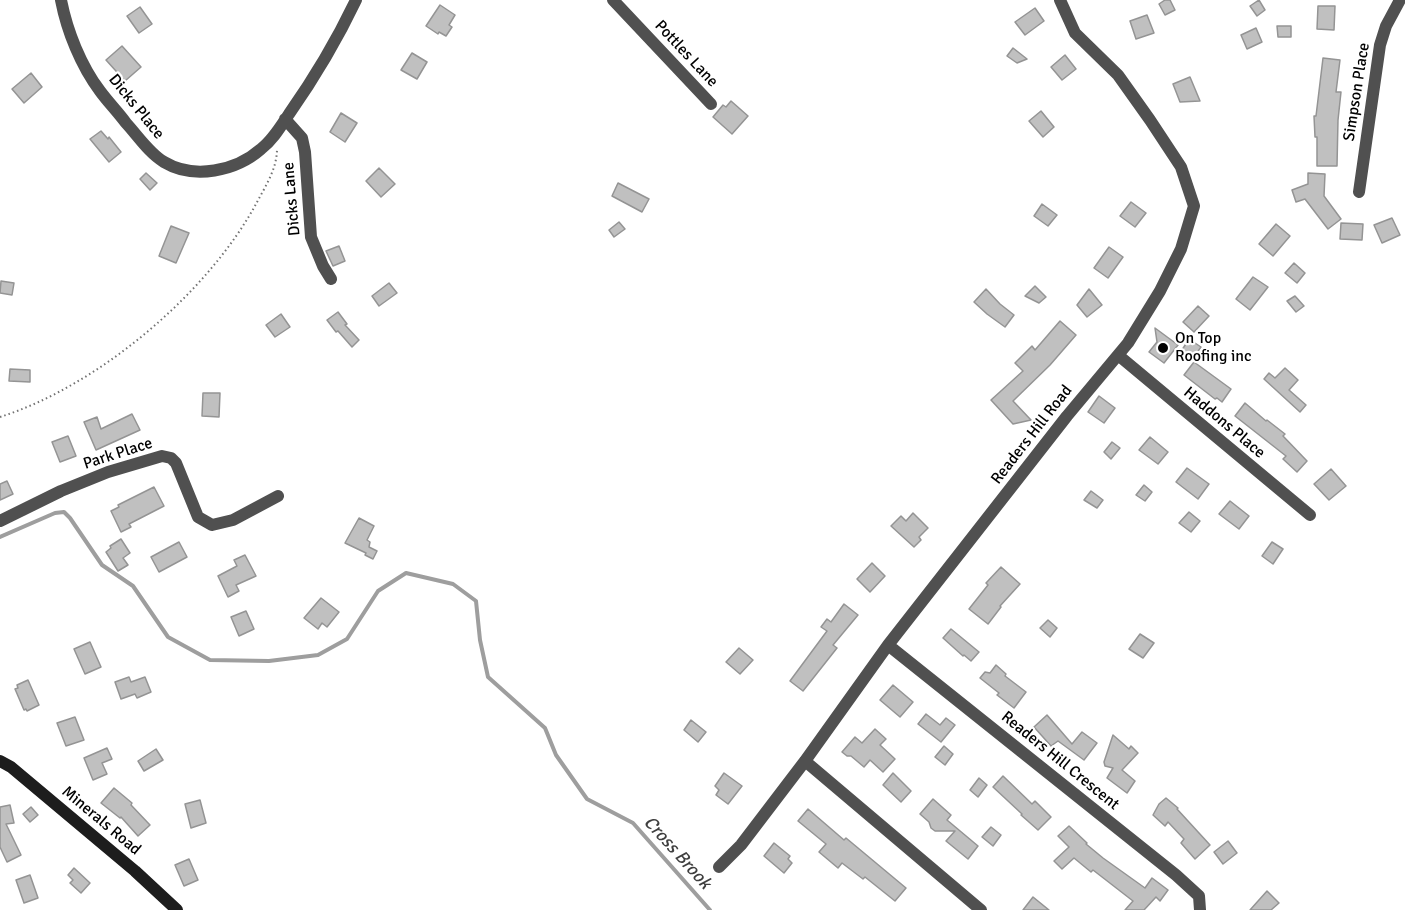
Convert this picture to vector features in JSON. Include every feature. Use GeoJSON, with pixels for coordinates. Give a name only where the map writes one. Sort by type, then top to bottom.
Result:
{"type":"FeatureCollection","features":[{"type":"Feature","properties":{"kind":"street","name":"Dicks Place"},"geometry":{"type":"LineString","coordinates":[[61,0],[70,32],[99,90],[152,154],[177,168],[192,172],[208,171],[241,163],[261,150],[273,137],[308,87],[330,52],[356,0]]}},
{"type":"Feature","properties":{"kind":"street","name":"Pottles Lane"},"geometry":{"type":"LineString","coordinates":[[613,0],[711,104]]}},
{"type":"Feature","properties":{"kind":"street","name":"Readers Hill Road"},"geometry":{"type":"LineString","coordinates":[[719,867],[741,844],[805,761],[888,645],[1067,416],[1128,343],[1160,291],[1181,249],[1194,206],[1181,167],[1118,75],[1075,33],[1060,0]]}},
{"type":"Feature","properties":{"kind":"street","name":"Simpson Place"},"geometry":{"type":"LineString","coordinates":[[1359,192],[1380,45],[1386,26],[1400,0]]}},
{"type":"Feature","properties":{"kind":"street","name":"Dicks Lane"},"geometry":{"type":"LineString","coordinates":[[285,119],[302,138],[311,237],[331,279]]}},
{"type":"Feature","properties":{"kind":"street","name":"Haddons Place"},"geometry":{"type":"LineString","coordinates":[[1118,355],[1310,515]]}},
{"type":"Feature","properties":{"kind":"street","name":"Park Place"},"geometry":{"type":"LineString","coordinates":[[0,521],[61,491],[108,472],[162,456],[171,458],[176,464],[198,517],[212,525],[233,520],[278,496]]}},
{"type":"Feature","properties":{"kind":"street","name":"Readers Hill Crescent"},"geometry":{"type":"LineString","coordinates":[[888,645],[1176,875],[1199,896],[1200,910]]}},
{"type":"Feature","properties":{"kind":"street","name":"Minerals Road"},"geometry":{"type":"LineString","coordinates":[[0,761],[11,767],[135,871],[177,910]]}},
{"type":"Feature","properties":{"kind":"street"},"geometry":{"type":"LineString","coordinates":[[805,761],[981,910]]}},
{"type":"Feature","properties":{"kind":"path"},"geometry":{"type":"LineString","coordinates":[[0,417],[45,399],[84,378],[115,357],[170,313],[199,282],[243,227],[271,175],[277,154],[277,145],[273,137]]}},
{"type":"Feature","properties":{"kind":"building"},"geometry":{"type":"Polygon","coordinates":[[[1170,0],[1175,10],[1165,15],[1159,4],[1170,0]]]}},
{"type":"Feature","properties":{"kind":"building"},"geometry":{"type":"Polygon","coordinates":[[[1259,0],[1265,10],[1257,16],[1250,6],[1259,0]]]}},
{"type":"Feature","properties":{"kind":"building"},"geometry":{"type":"Polygon","coordinates":[[[440,5],[455,15],[449,25],[452,27],[446,36],[426,26],[440,5]]]}},
{"type":"Feature","properties":{"kind":"building"},"geometry":{"type":"Polygon","coordinates":[[[1318,6],[1335,6],[1334,30],[1317,29],[1318,6]]]}},
{"type":"Feature","properties":{"kind":"building"},"geometry":{"type":"Polygon","coordinates":[[[140,7],[152,24],[139,33],[127,16],[140,7]]]}},
{"type":"Feature","properties":{"kind":"building"},"geometry":{"type":"Polygon","coordinates":[[[1035,8],[1044,21],[1025,35],[1015,22],[1035,8]]]}},
{"type":"Feature","properties":{"kind":"building"},"geometry":{"type":"Polygon","coordinates":[[[1147,15],[1154,33],[1136,39],[1130,21],[1147,15]]]}},
{"type":"Feature","properties":{"kind":"building"},"geometry":{"type":"Polygon","coordinates":[[[1277,26],[1291,26],[1291,37],[1278,37],[1277,26]]]}},
{"type":"Feature","properties":{"kind":"building"},"geometry":{"type":"Polygon","coordinates":[[[1256,28],[1262,42],[1247,49],[1241,35],[1256,28]]]}},
{"type":"Feature","properties":{"kind":"building"},"geometry":{"type":"Polygon","coordinates":[[[122,46],[141,67],[125,81],[106,60],[122,46]]]}},
{"type":"Feature","properties":{"kind":"building"},"geometry":{"type":"Polygon","coordinates":[[[1013,48],[1027,59],[1017,63],[1007,56],[1013,48]]]}},
{"type":"Feature","properties":{"kind":"building"},"geometry":{"type":"Polygon","coordinates":[[[412,53],[427,62],[417,79],[401,70],[412,53]]]}},
{"type":"Feature","properties":{"kind":"building"},"geometry":{"type":"Polygon","coordinates":[[[1065,55],[1076,69],[1062,80],[1051,67],[1065,55]]]}},
{"type":"Feature","properties":{"kind":"building"},"geometry":{"type":"Polygon","coordinates":[[[1323,58],[1340,60],[1336,92],[1341,92],[1337,166],[1317,166],[1314,116],[1316,116],[1323,58]]]}},
{"type":"Feature","properties":{"kind":"building"},"geometry":{"type":"Polygon","coordinates":[[[31,73],[42,87],[24,103],[12,89],[31,73]]]}},
{"type":"Feature","properties":{"kind":"building"},"geometry":{"type":"Polygon","coordinates":[[[1190,77],[1200,101],[1180,102],[1173,84],[1190,77]]]}},
{"type":"Feature","properties":{"kind":"building"},"geometry":{"type":"Polygon","coordinates":[[[731,101],[748,116],[732,134],[713,117],[723,105],[726,107],[731,101]]]}},
{"type":"Feature","properties":{"kind":"building"},"geometry":{"type":"Polygon","coordinates":[[[1041,111],[1054,127],[1043,137],[1029,121],[1041,111]]]}},
{"type":"Feature","properties":{"kind":"building"},"geometry":{"type":"Polygon","coordinates":[[[341,113],[357,123],[345,142],[330,132],[341,113]]]}},
{"type":"Feature","properties":{"kind":"building"},"geometry":{"type":"Polygon","coordinates":[[[101,131],[121,152],[109,162],[90,139],[101,131]]]}},
{"type":"Feature","properties":{"kind":"building"},"geometry":{"type":"Polygon","coordinates":[[[379,168],[395,184],[381,197],[366,181],[379,168]]]}},
{"type":"Feature","properties":{"kind":"building"},"geometry":{"type":"Polygon","coordinates":[[[146,173],[157,183],[150,190],[140,179],[146,173]]]}},
{"type":"Feature","properties":{"kind":"building"},"geometry":{"type":"Polygon","coordinates":[[[1308,173],[1325,174],[1324,196],[1341,219],[1328,229],[1305,199],[1296,202],[1292,190],[1308,184],[1308,173]]]}},
{"type":"Feature","properties":{"kind":"building"},"geometry":{"type":"Polygon","coordinates":[[[618,183],[649,199],[642,212],[612,196],[618,183]]]}},
{"type":"Feature","properties":{"kind":"building"},"geometry":{"type":"Polygon","coordinates":[[[1131,202],[1146,213],[1135,227],[1120,216],[1131,202]]]}},
{"type":"Feature","properties":{"kind":"building"},"geometry":{"type":"Polygon","coordinates":[[[1042,204],[1057,215],[1048,226],[1034,216],[1042,204]]]}},
{"type":"Feature","properties":{"kind":"building"},"geometry":{"type":"Polygon","coordinates":[[[1392,218],[1400,235],[1382,243],[1374,225],[1392,218]]]}},
{"type":"Feature","properties":{"kind":"building"},"geometry":{"type":"Polygon","coordinates":[[[619,222],[625,229],[614,237],[609,230],[619,222]]]}},
{"type":"Feature","properties":{"kind":"building"},"geometry":{"type":"Polygon","coordinates":[[[1341,223],[1363,224],[1362,240],[1340,239],[1341,223]]]}},
{"type":"Feature","properties":{"kind":"building"},"geometry":{"type":"Polygon","coordinates":[[[1276,224],[1290,236],[1273,256],[1259,244],[1276,224]]]}},
{"type":"Feature","properties":{"kind":"building"},"geometry":{"type":"Polygon","coordinates":[[[171,226],[189,233],[176,263],[159,256],[171,226]]]}},
{"type":"Feature","properties":{"kind":"building"},"geometry":{"type":"Polygon","coordinates":[[[339,246],[345,261],[333,266],[326,251],[339,246]]]}},
{"type":"Feature","properties":{"kind":"building"},"geometry":{"type":"Polygon","coordinates":[[[1109,247],[1123,257],[1108,278],[1094,268],[1109,247]]]}},
{"type":"Feature","properties":{"kind":"building"},"geometry":{"type":"Polygon","coordinates":[[[1294,263],[1305,273],[1297,283],[1285,273],[1294,263]]]}},
{"type":"Feature","properties":{"kind":"building"},"geometry":{"type":"Polygon","coordinates":[[[1253,277],[1268,287],[1250,310],[1236,299],[1253,277]]]}},
{"type":"Feature","properties":{"kind":"building"},"geometry":{"type":"Polygon","coordinates":[[[1,281],[14,283],[12,295],[0,293],[1,281]]]}},
{"type":"Feature","properties":{"kind":"building"},"geometry":{"type":"Polygon","coordinates":[[[389,283],[397,293],[379,306],[372,296],[389,283]]]}},
{"type":"Feature","properties":{"kind":"building"},"geometry":{"type":"Polygon","coordinates":[[[1035,286],[1046,297],[1039,303],[1025,296],[1035,286]]]}},
{"type":"Feature","properties":{"kind":"building"},"geometry":{"type":"Polygon","coordinates":[[[986,289],[1014,315],[1005,327],[974,302],[986,289]]]}},
{"type":"Feature","properties":{"kind":"building"},"geometry":{"type":"Polygon","coordinates":[[[1089,289],[1102,305],[1087,317],[1077,305],[1089,289]]]}},
{"type":"Feature","properties":{"kind":"building"},"geometry":{"type":"Polygon","coordinates":[[[1295,296],[1304,306],[1296,312],[1287,301],[1295,296]]]}},
{"type":"Feature","properties":{"kind":"building"},"geometry":{"type":"Polygon","coordinates":[[[1198,306],[1209,316],[1194,332],[1183,322],[1198,306]]]}},
{"type":"Feature","properties":{"kind":"building"},"geometry":{"type":"Polygon","coordinates":[[[338,312],[347,324],[345,325],[359,340],[352,347],[327,320],[338,312]]]}},
{"type":"Feature","properties":{"kind":"building"},"geometry":{"type":"Polygon","coordinates":[[[281,314],[290,327],[275,337],[266,325],[281,314]]]}},
{"type":"Feature","properties":{"kind":"building"},"geometry":{"type":"Polygon","coordinates":[[[1060,321],[1076,335],[1050,365],[1013,401],[1031,420],[1013,424],[991,400],[1023,371],[1015,363],[1032,346],[1035,350],[1060,321]]]}},
{"type":"Feature","properties":{"kind":"building","name":"On Top Roofing inc"},"geometry":{"type":"Polygon","coordinates":[[[1155,328],[1178,345],[1164,363],[1149,352],[1157,342],[1155,328]]]}},
{"type":"Feature","properties":{"kind":"building"},"geometry":{"type":"Polygon","coordinates":[[[1189,339],[1201,347],[1191,361],[1180,353],[1189,339]]]}},
{"type":"Feature","properties":{"kind":"building"},"geometry":{"type":"Polygon","coordinates":[[[1194,362],[1231,389],[1222,402],[1184,375],[1194,362]]]}},
{"type":"Feature","properties":{"kind":"building"},"geometry":{"type":"Polygon","coordinates":[[[1285,368],[1298,380],[1289,390],[1306,405],[1300,412],[1264,379],[1269,373],[1275,378],[1285,368]]]}},
{"type":"Feature","properties":{"kind":"building"},"geometry":{"type":"Polygon","coordinates":[[[10,369],[30,370],[30,382],[9,381],[10,369]]]}},
{"type":"Feature","properties":{"kind":"building"},"geometry":{"type":"Polygon","coordinates":[[[203,393],[220,393],[219,417],[202,416],[203,393]]]}},
{"type":"Feature","properties":{"kind":"building"},"geometry":{"type":"Polygon","coordinates":[[[1099,396],[1115,408],[1104,423],[1088,412],[1099,396]]]}},
{"type":"Feature","properties":{"kind":"building"},"geometry":{"type":"Polygon","coordinates":[[[1245,403],[1285,434],[1283,436],[1307,461],[1297,472],[1283,459],[1286,456],[1235,416],[1245,403]]]}},
{"type":"Feature","properties":{"kind":"building"},"geometry":{"type":"Polygon","coordinates":[[[132,414],[140,430],[96,450],[84,422],[97,417],[101,429],[132,414]]]}},
{"type":"Feature","properties":{"kind":"building"},"geometry":{"type":"Polygon","coordinates":[[[68,436],[76,456],[60,462],[52,442],[68,436]]]}},
{"type":"Feature","properties":{"kind":"building"},"geometry":{"type":"Polygon","coordinates":[[[1150,437],[1168,452],[1158,464],[1139,450],[1150,437]]]}},
{"type":"Feature","properties":{"kind":"building"},"geometry":{"type":"Polygon","coordinates":[[[1112,442],[1120,448],[1111,459],[1104,452],[1112,442]]]}},
{"type":"Feature","properties":{"kind":"building"},"geometry":{"type":"Polygon","coordinates":[[[1187,468],[1209,484],[1198,499],[1176,482],[1187,468]]]}},
{"type":"Feature","properties":{"kind":"building"},"geometry":{"type":"Polygon","coordinates":[[[1331,469],[1346,486],[1329,500],[1314,484],[1331,469]]]}},
{"type":"Feature","properties":{"kind":"building"},"geometry":{"type":"Polygon","coordinates":[[[7,481],[13,494],[0,500],[0,484],[7,481]]]}},
{"type":"Feature","properties":{"kind":"building"},"geometry":{"type":"Polygon","coordinates":[[[1144,485],[1152,492],[1145,501],[1136,495],[1144,485]]]}},
{"type":"Feature","properties":{"kind":"building"},"geometry":{"type":"Polygon","coordinates":[[[154,487],[164,506],[129,524],[131,527],[121,532],[111,511],[119,507],[118,505],[154,487]]]}},
{"type":"Feature","properties":{"kind":"building"},"geometry":{"type":"Polygon","coordinates":[[[1091,491],[1103,500],[1097,508],[1084,500],[1091,491]]]}},
{"type":"Feature","properties":{"kind":"building"},"geometry":{"type":"Polygon","coordinates":[[[1230,501],[1249,516],[1239,529],[1219,514],[1230,501]]]}},
{"type":"Feature","properties":{"kind":"building"},"geometry":{"type":"Polygon","coordinates":[[[1189,512],[1200,521],[1191,532],[1179,523],[1189,512]]]}},
{"type":"Feature","properties":{"kind":"building"},"geometry":{"type":"Polygon","coordinates":[[[913,513],[928,528],[919,537],[921,540],[914,547],[891,526],[901,516],[906,521],[913,513]]]}},
{"type":"Feature","properties":{"kind":"building"},"geometry":{"type":"Polygon","coordinates":[[[359,518],[374,526],[367,540],[370,542],[369,547],[377,551],[373,559],[345,543],[359,518]]]}},
{"type":"Feature","properties":{"kind":"building"},"geometry":{"type":"Polygon","coordinates":[[[121,539],[130,553],[123,558],[128,565],[118,571],[106,552],[111,548],[110,546],[121,539]]]}},
{"type":"Feature","properties":{"kind":"building"},"geometry":{"type":"Polygon","coordinates":[[[179,542],[187,557],[159,572],[151,557],[179,542]]]}},
{"type":"Feature","properties":{"kind":"building"},"geometry":{"type":"Polygon","coordinates":[[[1272,542],[1283,549],[1273,564],[1262,556],[1272,542]]]}},
{"type":"Feature","properties":{"kind":"building"},"geometry":{"type":"Polygon","coordinates":[[[245,555],[256,576],[236,585],[239,591],[228,597],[218,576],[237,566],[234,560],[245,555]]]}},
{"type":"Feature","properties":{"kind":"building"},"geometry":{"type":"Polygon","coordinates":[[[872,563],[885,576],[870,592],[857,579],[872,563]]]}},
{"type":"Feature","properties":{"kind":"building"},"geometry":{"type":"Polygon","coordinates":[[[1001,567],[1020,584],[1000,606],[988,624],[969,609],[988,585],[986,583],[1001,567]]]}},
{"type":"Feature","properties":{"kind":"building"},"geometry":{"type":"Polygon","coordinates":[[[321,598],[339,612],[327,627],[322,623],[318,629],[304,618],[321,598]]]}},
{"type":"Feature","properties":{"kind":"building"},"geometry":{"type":"Polygon","coordinates":[[[844,604],[858,615],[833,645],[837,648],[803,691],[790,681],[827,631],[821,627],[827,619],[831,622],[844,604]]]}},
{"type":"Feature","properties":{"kind":"building"},"geometry":{"type":"Polygon","coordinates":[[[246,611],[254,629],[239,636],[231,617],[246,611]]]}},
{"type":"Feature","properties":{"kind":"building"},"geometry":{"type":"Polygon","coordinates":[[[1048,620],[1057,628],[1050,637],[1040,628],[1048,620]]]}},
{"type":"Feature","properties":{"kind":"building"},"geometry":{"type":"Polygon","coordinates":[[[951,629],[979,652],[971,661],[943,638],[951,629]]]}},
{"type":"Feature","properties":{"kind":"building"},"geometry":{"type":"Polygon","coordinates":[[[1140,634],[1154,643],[1143,658],[1129,649],[1140,634]]]}},
{"type":"Feature","properties":{"kind":"building"},"geometry":{"type":"Polygon","coordinates":[[[90,642],[101,667],[85,674],[74,649],[90,642]]]}},
{"type":"Feature","properties":{"kind":"building"},"geometry":{"type":"Polygon","coordinates":[[[739,648],[753,660],[740,674],[726,662],[739,648]]]}},
{"type":"Feature","properties":{"kind":"building"},"geometry":{"type":"Polygon","coordinates":[[[996,665],[1006,674],[1005,676],[1026,692],[1014,708],[980,678],[985,672],[990,673],[996,665]]]}},
{"type":"Feature","properties":{"kind":"building"},"geometry":{"type":"Polygon","coordinates":[[[129,677],[131,682],[145,677],[151,692],[137,698],[135,694],[121,699],[115,682],[129,677]]]}},
{"type":"Feature","properties":{"kind":"building"},"geometry":{"type":"Polygon","coordinates":[[[28,680],[39,705],[27,711],[24,710],[15,689],[18,688],[17,685],[28,680]]]}},
{"type":"Feature","properties":{"kind":"building"},"geometry":{"type":"Polygon","coordinates":[[[893,685],[913,702],[900,717],[880,700],[893,685]]]}},
{"type":"Feature","properties":{"kind":"building"},"geometry":{"type":"Polygon","coordinates":[[[926,714],[940,725],[946,718],[955,725],[941,742],[918,724],[926,714]]]}},
{"type":"Feature","properties":{"kind":"building"},"geometry":{"type":"Polygon","coordinates":[[[1047,715],[1072,744],[1082,732],[1097,743],[1084,760],[1058,741],[1051,746],[1034,727],[1047,715]]]}},
{"type":"Feature","properties":{"kind":"building"},"geometry":{"type":"Polygon","coordinates":[[[75,717],[84,740],[66,746],[57,723],[75,717]]]}},
{"type":"Feature","properties":{"kind":"building"},"geometry":{"type":"Polygon","coordinates":[[[691,720],[706,732],[698,742],[684,730],[691,720]]]}},
{"type":"Feature","properties":{"kind":"building"},"geometry":{"type":"Polygon","coordinates":[[[875,729],[886,739],[880,745],[895,759],[883,772],[870,760],[864,767],[842,752],[855,737],[862,743],[875,729]]]}},
{"type":"Feature","properties":{"kind":"building"},"geometry":{"type":"Polygon","coordinates":[[[1113,735],[1129,749],[1131,746],[1138,753],[1122,770],[1135,781],[1127,793],[1107,778],[1113,768],[1105,766],[1104,762],[1113,735]]]}},
{"type":"Feature","properties":{"kind":"building"},"geometry":{"type":"Polygon","coordinates":[[[944,746],[953,754],[945,765],[935,757],[944,746]]]}},
{"type":"Feature","properties":{"kind":"building"},"geometry":{"type":"Polygon","coordinates":[[[107,748],[112,759],[102,763],[107,774],[93,780],[84,758],[107,748]]]}},
{"type":"Feature","properties":{"kind":"building"},"geometry":{"type":"Polygon","coordinates":[[[156,749],[163,760],[144,771],[138,761],[156,749]]]}},
{"type":"Feature","properties":{"kind":"building"},"geometry":{"type":"Polygon","coordinates":[[[724,773],[742,786],[728,804],[716,795],[719,790],[715,786],[724,773]]]}},
{"type":"Feature","properties":{"kind":"building"},"geometry":{"type":"Polygon","coordinates":[[[893,773],[911,791],[901,802],[883,785],[893,773]]]}},
{"type":"Feature","properties":{"kind":"building"},"geometry":{"type":"Polygon","coordinates":[[[1003,776],[1032,804],[1035,801],[1051,817],[1038,830],[993,787],[1003,776]]]}},
{"type":"Feature","properties":{"kind":"building"},"geometry":{"type":"Polygon","coordinates":[[[979,778],[987,785],[978,797],[970,790],[979,778]]]}},
{"type":"Feature","properties":{"kind":"building"},"geometry":{"type":"Polygon","coordinates":[[[114,788],[132,803],[131,805],[150,825],[138,836],[121,817],[101,803],[114,788]]]}},
{"type":"Feature","properties":{"kind":"building"},"geometry":{"type":"Polygon","coordinates":[[[1166,798],[1178,808],[1210,845],[1195,859],[1181,843],[1184,839],[1168,822],[1165,826],[1153,815],[1159,804],[1166,798]]]}},
{"type":"Feature","properties":{"kind":"building"},"geometry":{"type":"Polygon","coordinates":[[[933,799],[951,815],[947,820],[978,846],[968,859],[946,841],[955,831],[935,831],[920,814],[933,799]]]}},
{"type":"Feature","properties":{"kind":"building"},"geometry":{"type":"Polygon","coordinates":[[[200,800],[206,823],[191,828],[185,804],[200,800]]]}},
{"type":"Feature","properties":{"kind":"building"},"geometry":{"type":"Polygon","coordinates":[[[10,805],[14,823],[6,824],[21,855],[7,862],[0,847],[0,807],[10,805]]]}},
{"type":"Feature","properties":{"kind":"building"},"geometry":{"type":"Polygon","coordinates":[[[31,807],[38,815],[30,822],[23,814],[31,807]]]}},
{"type":"Feature","properties":{"kind":"building"},"geometry":{"type":"Polygon","coordinates":[[[808,809],[906,888],[895,901],[865,877],[863,879],[842,863],[838,868],[819,852],[826,844],[798,821],[808,809]]]}},
{"type":"Feature","properties":{"kind":"building"},"geometry":{"type":"Polygon","coordinates":[[[1069,826],[1103,858],[1145,888],[1152,878],[1168,890],[1160,901],[1156,897],[1144,910],[1125,910],[1133,901],[1093,870],[1091,872],[1074,858],[1062,869],[1054,861],[1069,847],[1058,836],[1069,826]]]}},
{"type":"Feature","properties":{"kind":"building"},"geometry":{"type":"Polygon","coordinates":[[[991,827],[1001,835],[993,846],[982,837],[991,827]]]}},
{"type":"Feature","properties":{"kind":"building"},"geometry":{"type":"Polygon","coordinates":[[[1228,841],[1237,853],[1223,864],[1214,852],[1228,841]]]}},
{"type":"Feature","properties":{"kind":"building"},"geometry":{"type":"Polygon","coordinates":[[[774,843],[790,856],[788,859],[792,863],[784,873],[764,856],[774,843]]]}},
{"type":"Feature","properties":{"kind":"building"},"geometry":{"type":"Polygon","coordinates":[[[189,859],[198,880],[184,886],[175,865],[189,859]]]}},
{"type":"Feature","properties":{"kind":"building"},"geometry":{"type":"Polygon","coordinates":[[[74,868],[90,883],[81,893],[70,883],[73,880],[68,875],[74,868]]]}},
{"type":"Feature","properties":{"kind":"building"},"geometry":{"type":"Polygon","coordinates":[[[30,875],[38,898],[24,903],[16,880],[30,875]]]}},
{"type":"Feature","properties":{"kind":"building"},"geometry":{"type":"Polygon","coordinates":[[[1267,891],[1279,903],[1271,910],[1250,910],[1267,891]]]}},
{"type":"Feature","properties":{"kind":"building"},"geometry":{"type":"Polygon","coordinates":[[[1033,897],[1049,910],[1023,910],[1033,897]]]}},
{"type":"Feature","properties":{"kind":"waterway","name":"Cross Brook"},"geometry":{"type":"LineString","coordinates":[[0,537],[55,513],[64,512],[102,565],[133,586],[168,637],[210,660],[269,661],[318,655],[347,639],[378,591],[406,573],[453,584],[476,601],[480,640],[488,677],[545,728],[556,755],[587,799],[633,823],[710,910]]}},
{"type":"Feature","properties":{"kind":"place","name":"On Top Roofing inc"},"geometry":{"type":"Point","coordinates":[1163,348]}}]}
